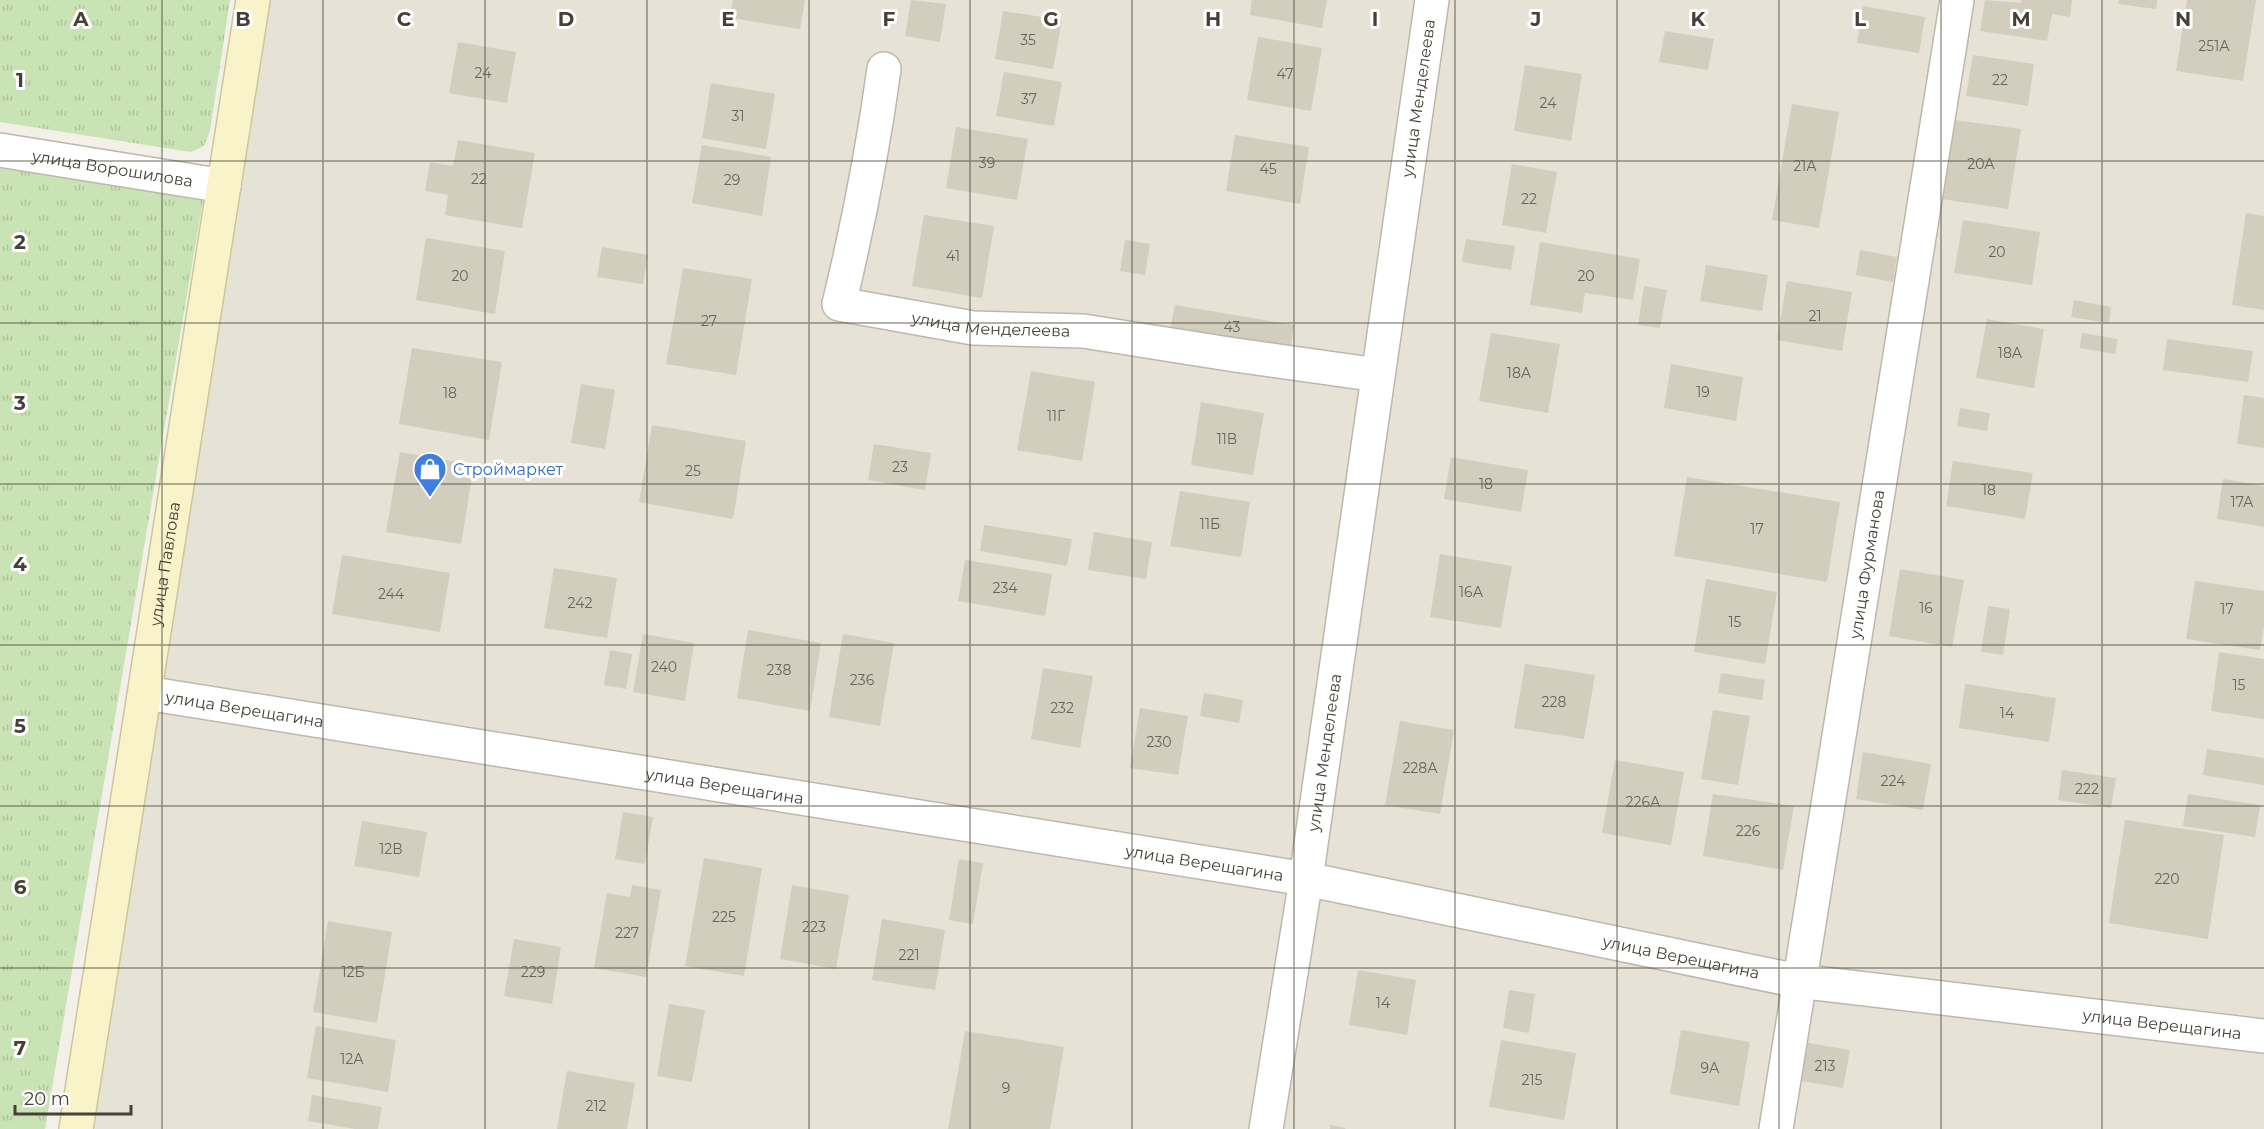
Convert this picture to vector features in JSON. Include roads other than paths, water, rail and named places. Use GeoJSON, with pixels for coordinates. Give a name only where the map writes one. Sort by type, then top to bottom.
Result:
{"type":"FeatureCollection","features":[{"type":"Feature","properties":{"kind":"street","name":"улица Павлова"},"geometry":{"type":"LineString","coordinates":[[76,1129],[253,0]]}},
{"type":"Feature","properties":{"kind":"street","name":"улица Менделеева"},"geometry":{"type":"LineString","coordinates":[[1266,1129],[1306,879],[1432,0]]}},
{"type":"Feature","properties":{"kind":"street","name":"улица Фурманова"},"geometry":{"type":"LineString","coordinates":[[1776,1129],[1957,0]]}},
{"type":"Feature","properties":{"kind":"street","name":"улица Менделеева"},"geometry":{"type":"LineString","coordinates":[[884,69],[872,151],[839,304],[973,328],[1083,331],[1378,375]]}},
{"type":"Feature","properties":{"kind":"street","name":"улица Ворошилова"},"geometry":{"type":"LineString","coordinates":[[0,150],[224,186]]}},
{"type":"Feature","properties":{"kind":"street","name":"улица Верещагина"},"geometry":{"type":"LineString","coordinates":[[146,693],[1306,879],[1798,981],[2264,1036]]}},
{"type":"Feature","properties":{"kind":"place","name":"Строймаркет"},"geometry":{"type":"Point","coordinates":[430,498]}}]}
